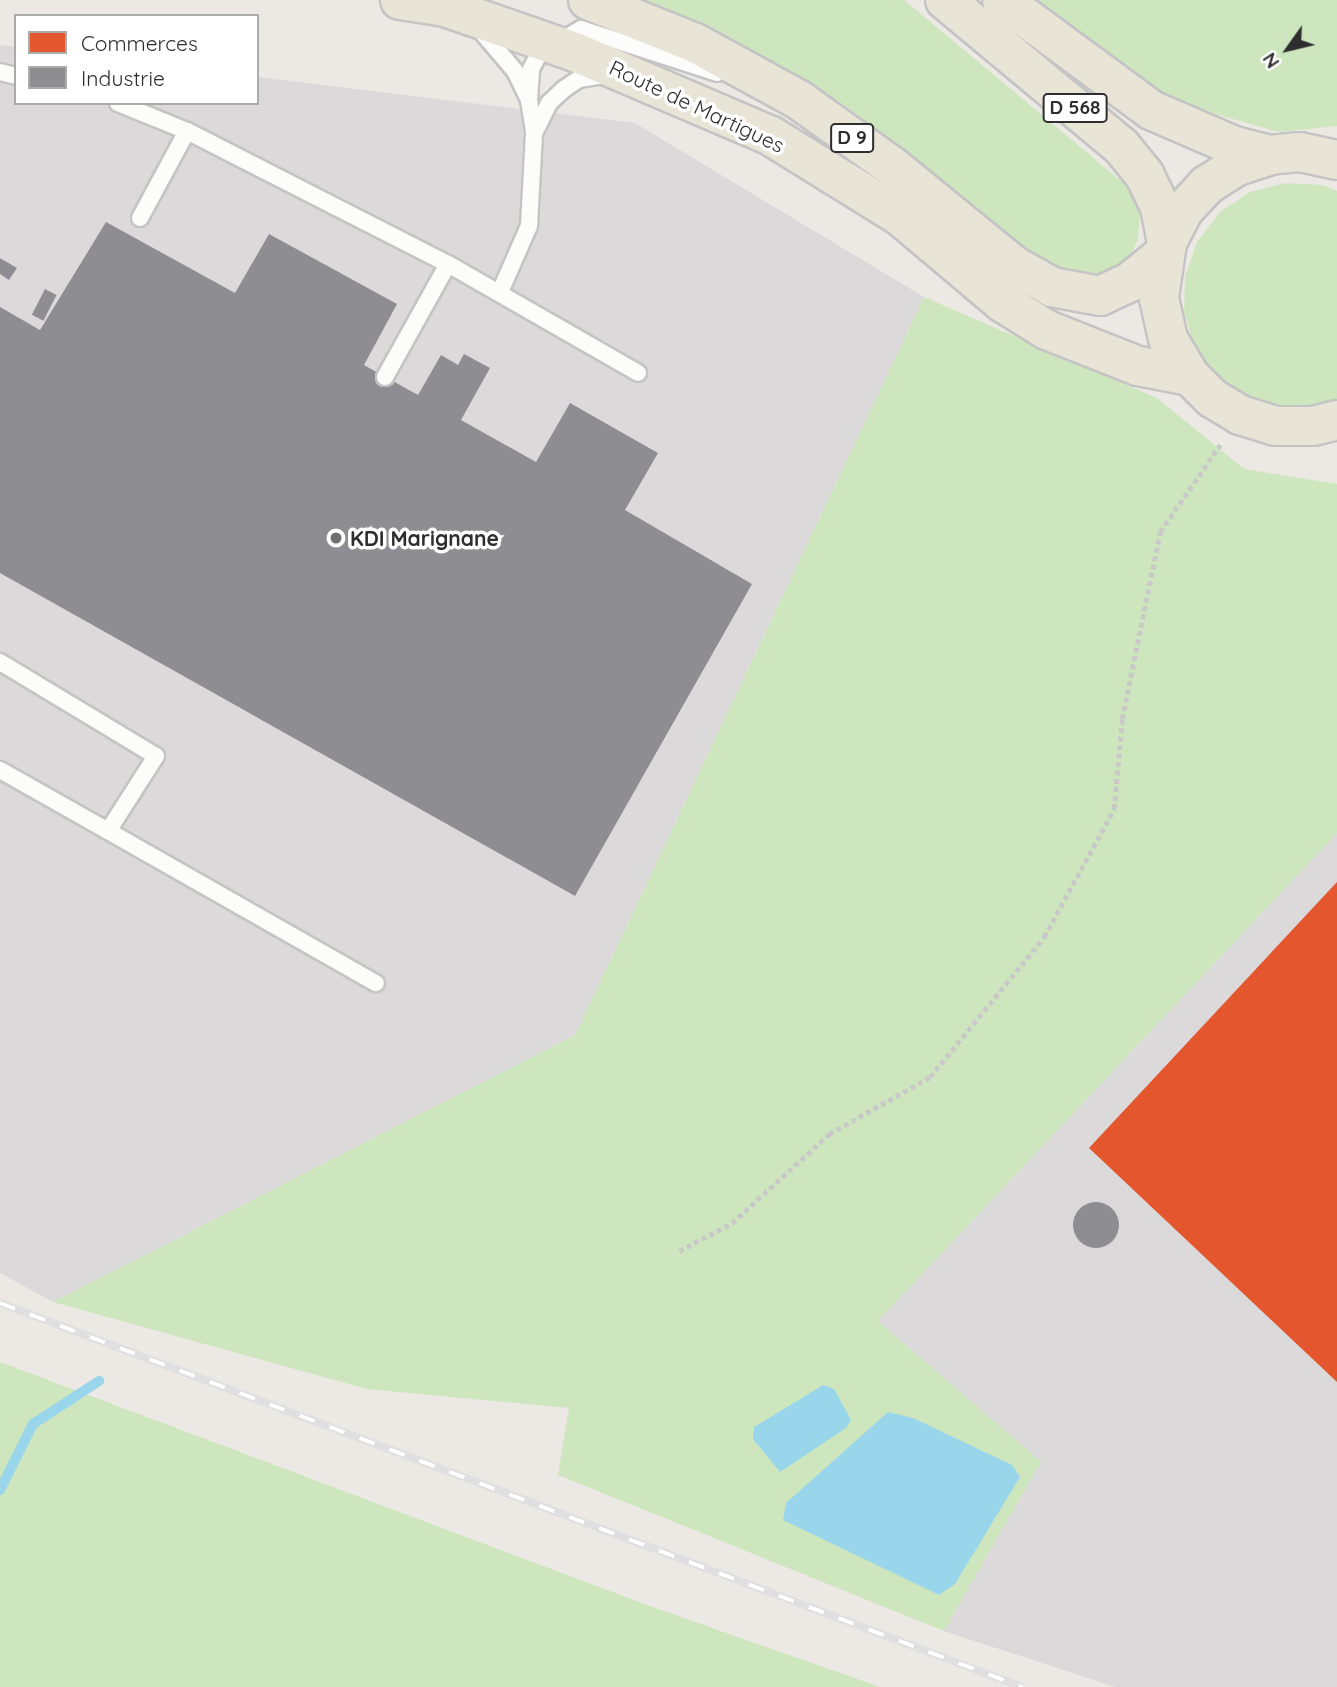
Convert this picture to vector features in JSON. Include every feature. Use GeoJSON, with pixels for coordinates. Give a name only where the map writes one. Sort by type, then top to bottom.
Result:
{"type":"FeatureCollection","features":[{"type":"Feature","properties":{"kind":"main road","name":"Route de Martigues"},"geometry":{"type":"LineString","coordinates":[[400,0],[445,7],[552,44],[637,76],[771,136],[900,216],[1002,302],[1047,330],[1138,366],[1190,376]]}},
{"type":"Feature","properties":{"kind":"main road","name":"D 9"},"geometry":{"type":"LineString","coordinates":[[588,0],[695,43],[799,100],[893,167],[1013,265],[1052,287],[1100,296],[1130,282],[1165,249]]}},
{"type":"Feature","properties":{"kind":"main road","name":"D 568"},"geometry":{"type":"LineString","coordinates":[[945,0],[1121,146],[1145,176],[1160,207],[1165,249]]}},
{"type":"Feature","properties":{"kind":"main road","name":"D 568"},"geometry":{"type":"LineString","coordinates":[[1002,0],[1151,110],[1234,146],[1271,155]]}},
{"type":"Feature","properties":{"kind":"main road"},"geometry":{"type":"LineString","coordinates":[[1329,427],[1275,426],[1240,415],[1190,376],[1168,339],[1159,298],[1165,249],[1183,211],[1207,185],[1237,166],[1271,155],[1299,152],[1337,160]]}},
{"type":"Feature","properties":{"kind":"lane"},"geometry":{"type":"LineString","coordinates":[[445,7],[497,46],[529,100]]}},
{"type":"Feature","properties":{"kind":"lane"},"geometry":{"type":"LineString","coordinates":[[500,292],[529,226],[534,133],[529,100],[531,69],[552,44],[581,29],[597,31],[799,100]]}},
{"type":"Feature","properties":{"kind":"lane"},"geometry":{"type":"LineString","coordinates":[[534,133],[549,103],[579,79],[599,75],[637,76]]}},
{"type":"Feature","properties":{"kind":"lane"},"geometry":{"type":"LineString","coordinates":[[123,105],[187,131],[448,264],[638,373]]}},
{"type":"Feature","properties":{"kind":"lane"},"geometry":{"type":"LineString","coordinates":[[140,218],[187,131]]}},
{"type":"Feature","properties":{"kind":"lane"},"geometry":{"type":"LineString","coordinates":[[385,377],[448,264]]}},
{"type":"Feature","properties":{"kind":"lane"},"geometry":{"type":"LineString","coordinates":[[0,662],[156,756],[108,831]]}},
{"type":"Feature","properties":{"kind":"lane"},"geometry":{"type":"LineString","coordinates":[[0,770],[376,983]]}},
{"type":"Feature","properties":{"kind":"path"},"geometry":{"type":"LineString","coordinates":[[679,1251],[732,1223],[829,1134],[930,1077],[1044,937],[1114,809],[1122,719],[1160,532],[1240,415]]}},
{"type":"Feature","properties":{"kind":"shaded area"},"geometry":{"type":"Polygon","coordinates":[[[0,45],[14,47],[14,105],[259,105],[259,77],[635,123],[924,297],[575,1035],[53,1302],[0,1273],[0,45]]]}},
{"type":"Feature","properties":{"kind":"shaded area"},"geometry":{"type":"Polygon","coordinates":[[[1337,833],[1337,1687],[1115,1687],[944,1631],[1041,1462],[878,1321],[1337,833]]]}},
{"type":"Feature","properties":{"kind":"green space"},"geometry":{"type":"Polygon","coordinates":[[[628,0],[904,0],[1127,186],[1140,214],[1138,239],[1128,261],[1107,275],[1080,279],[1037,259],[849,108],[761,56],[628,0]]]}},
{"type":"Feature","properties":{"kind":"green space"},"geometry":{"type":"Polygon","coordinates":[[[1030,0],[1337,0],[1337,126],[1278,132],[1171,101],[1030,0]]]}},
{"type":"Feature","properties":{"kind":"green space"},"geometry":{"type":"Polygon","coordinates":[[[1285,183],[1322,185],[1337,191],[1337,403],[1320,409],[1281,410],[1246,399],[1216,377],[1195,348],[1184,312],[1185,276],[1197,242],[1220,212],[1250,192],[1285,183]]]}},
{"type":"Feature","properties":{"kind":"green space"},"geometry":{"type":"Polygon","coordinates":[[[924,297],[1157,398],[1244,469],[1337,484],[1337,833],[878,1321],[1041,1462],[944,1631],[558,1475],[569,1408],[367,1389],[53,1302],[575,1035],[924,297]]]}},
{"type":"Feature","properties":{"kind":"green space"},"geometry":{"type":"Polygon","coordinates":[[[0,1362],[650,1606],[880,1687],[0,1687],[0,1362]]]}},
{"type":"Feature","properties":{"kind":"water"},"geometry":{"type":"Polygon","coordinates":[[[823,1385],[834,1389],[851,1420],[846,1428],[780,1472],[753,1439],[754,1427],[823,1385]]]}},
{"type":"Feature","properties":{"kind":"water"},"geometry":{"type":"Polygon","coordinates":[[[888,1412],[913,1418],[1012,1465],[1020,1477],[955,1584],[939,1595],[783,1520],[786,1503],[888,1412]]]}},
{"type":"Feature","properties":{"kind":"building: Commerces"},"geometry":{"type":"Polygon","coordinates":[[[1337,882],[1337,1382],[1089,1148],[1337,882]]]}},
{"type":"Feature","properties":{"kind":"building: Industrie","name":"KDI Marignane"},"geometry":{"type":"Polygon","coordinates":[[[106,222],[235,293],[269,234],[397,304],[364,365],[418,395],[441,355],[458,365],[464,354],[490,368],[461,420],[536,462],[570,403],[658,453],[625,510],[752,584],[575,896],[0,573],[0,307],[40,330],[106,222]]]}},
{"type":"Feature","properties":{"kind":"building: Industrie"},"geometry":{"type":"Polygon","coordinates":[[[0,258],[17,268],[9,280],[0,274],[0,258]]]}},
{"type":"Feature","properties":{"kind":"building: Industrie"},"geometry":{"type":"Polygon","coordinates":[[[45,289],[57,295],[43,321],[32,315],[45,289]]]}},
{"type":"Feature","properties":{"kind":"building: Industrie"},"geometry":{"type":"Polygon","coordinates":[[[1096,1202],[1112,1209],[1119,1225],[1112,1241],[1096,1248],[1080,1241],[1073,1225],[1080,1209],[1096,1202]]]}},
{"type":"Feature","properties":{"kind":"waterway"},"geometry":{"type":"LineString","coordinates":[[0,1490],[33,1424],[99,1381]]}},
{"type":"Feature","properties":{"kind":"railway"},"geometry":{"type":"LineString","coordinates":[[0,1303],[1022,1687]]}},
{"type":"Feature","properties":{"kind":"place","name":"KDI Marignane"},"geometry":{"type":"Point","coordinates":[336,538]}}]}
